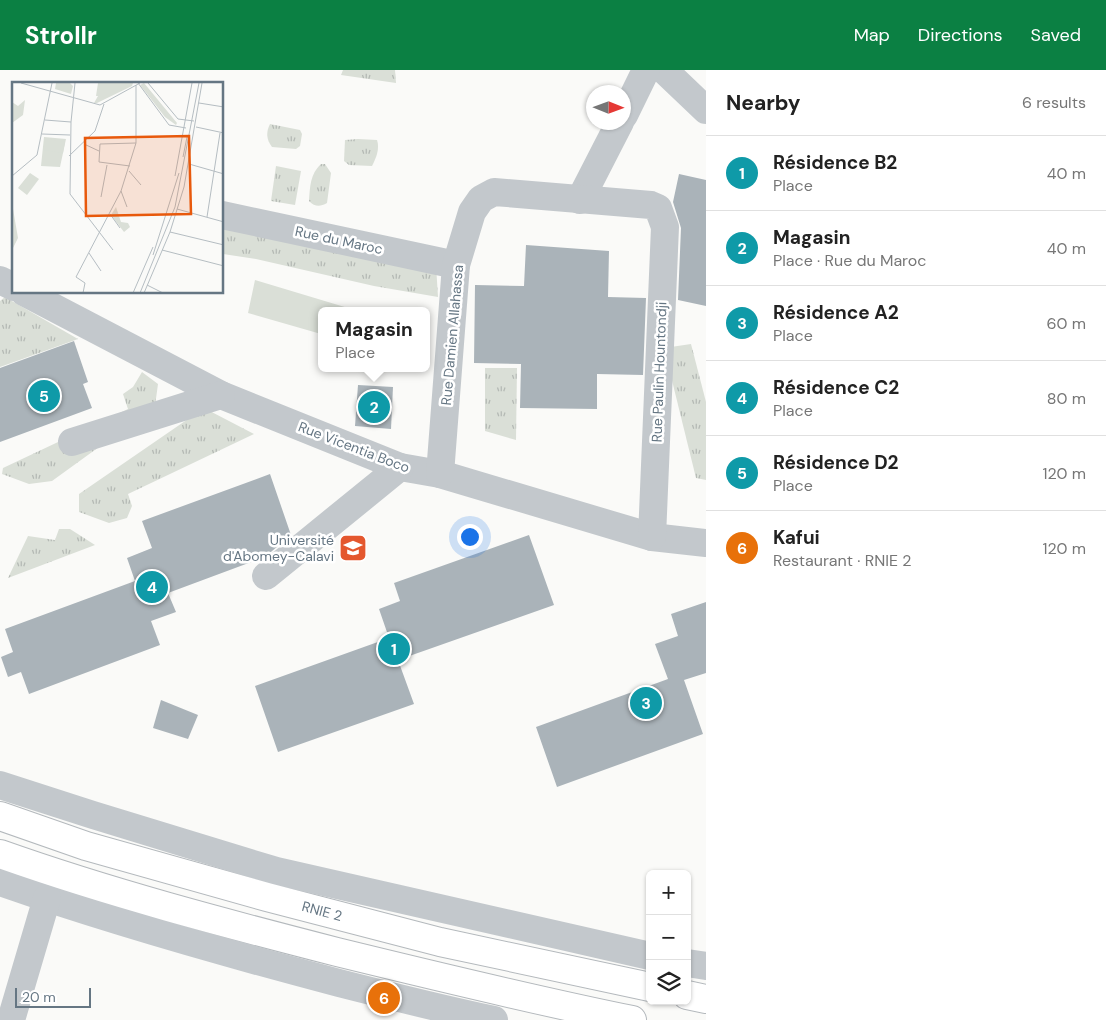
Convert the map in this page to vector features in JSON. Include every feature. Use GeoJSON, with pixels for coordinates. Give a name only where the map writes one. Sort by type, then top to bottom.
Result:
{"type":"FeatureCollection","features":[{"type":"Feature","properties":{"kind":"highway","name":"RNIE 2"},"geometry":{"type":"LineString","coordinates":[[0,816],[86,846],[440,942],[646,986]]}},
{"type":"Feature","properties":{"kind":"highway"},"geometry":{"type":"LineString","coordinates":[[0,854],[65,877],[258,932],[449,980],[632,1020]]}},
{"type":"Feature","properties":{"kind":"highway"},"geometry":{"type":"LineString","coordinates":[[691,996],[706,1000]]}},
{"type":"Feature","properties":{"kind":"street"},"geometry":{"type":"LineString","coordinates":[[631,101],[646,70]]}},
{"type":"Feature","properties":{"kind":"street"},"geometry":{"type":"LineString","coordinates":[[664,70],[706,110]]}},
{"type":"Feature","properties":{"kind":"street"},"geometry":{"type":"LineString","coordinates":[[580,200],[616,130]]}},
{"type":"Feature","properties":{"kind":"street","name":"Rue Damien Allahassa"},"geometry":{"type":"LineString","coordinates":[[440,474],[456,265],[472,212],[481,199],[494,192],[580,200]]}},
{"type":"Feature","properties":{"kind":"street","name":"Rue Paulin Hountondji"},"geometry":{"type":"LineString","coordinates":[[580,200],[651,205],[658,208],[665,227],[652,537]]}},
{"type":"Feature","properties":{"kind":"street","name":"Rue du Maroc"},"geometry":{"type":"LineString","coordinates":[[224,216],[456,265]]}},
{"type":"Feature","properties":{"kind":"street","name":"Rue Vicentia Boco"},"geometry":{"type":"LineString","coordinates":[[23,294],[221,395],[400,467],[440,474],[652,537],[706,543]]}},
{"type":"Feature","properties":{"kind":"street"},"geometry":{"type":"LineString","coordinates":[[72,442],[221,395]]}},
{"type":"Feature","properties":{"kind":"street"},"geometry":{"type":"LineString","coordinates":[[266,576],[400,467]]}},
{"type":"Feature","properties":{"kind":"street"},"geometry":{"type":"LineString","coordinates":[[0,785],[276,871],[646,955]]}},
{"type":"Feature","properties":{"kind":"street"},"geometry":{"type":"LineString","coordinates":[[0,882],[249,960],[453,1016],[494,1020]]}},
{"type":"Feature","properties":{"kind":"street"},"geometry":{"type":"LineString","coordinates":[[11,1020],[47,898]]}},
{"type":"Feature","properties":{"kind":"street"},"geometry":{"type":"LineString","coordinates":[[691,964],[706,966]]}},
{"type":"Feature","properties":{"kind":"green space"},"geometry":{"type":"Polygon","coordinates":[[[343,70],[395,70],[396,83],[341,75],[343,70]]]}},
{"type":"Feature","properties":{"kind":"green space"},"geometry":{"type":"Polygon","coordinates":[[[270,124],[300,130],[302,134],[300,146],[296,149],[272,147],[267,136],[270,124]]]}},
{"type":"Feature","properties":{"kind":"green space"},"geometry":{"type":"Polygon","coordinates":[[[345,140],[377,140],[378,150],[372,166],[349,165],[344,161],[345,140]]]}},
{"type":"Feature","properties":{"kind":"green space"},"geometry":{"type":"Polygon","coordinates":[[[321,164],[325,164],[331,173],[327,203],[318,206],[309,201],[311,181],[321,164]]]}},
{"type":"Feature","properties":{"kind":"green space"},"geometry":{"type":"Polygon","coordinates":[[[276,166],[301,171],[295,205],[271,201],[276,166]]]}},
{"type":"Feature","properties":{"kind":"green space"},"geometry":{"type":"Polygon","coordinates":[[[224,226],[436,265],[438,297],[374,286],[256,259],[224,254],[224,226]]]}},
{"type":"Feature","properties":{"kind":"green space"},"geometry":{"type":"Polygon","coordinates":[[[255,280],[345,307],[318,307],[318,333],[248,313],[255,280]]]}},
{"type":"Feature","properties":{"kind":"green space"},"geometry":{"type":"Polygon","coordinates":[[[5,297],[78,339],[0,367],[0,301],[5,297]]]}},
{"type":"Feature","properties":{"kind":"green space"},"geometry":{"type":"Polygon","coordinates":[[[691,344],[706,402],[706,480],[696,478],[664,348],[691,344]]]}},
{"type":"Feature","properties":{"kind":"green space"},"geometry":{"type":"Polygon","coordinates":[[[485,368],[517,368],[516,440],[485,431],[485,368]]]}},
{"type":"Feature","properties":{"kind":"green space"},"geometry":{"type":"Polygon","coordinates":[[[142,372],[158,384],[155,406],[146,413],[52,481],[29,484],[2,474],[3,468],[128,409],[123,394],[133,387],[142,372]]]}},
{"type":"Feature","properties":{"kind":"green space"},"geometry":{"type":"Polygon","coordinates":[[[204,408],[254,434],[128,494],[132,506],[127,518],[109,523],[79,512],[79,494],[204,408]]]}},
{"type":"Feature","properties":{"kind":"green space"},"geometry":{"type":"Polygon","coordinates":[[[59,529],[70,529],[95,545],[8,578],[28,536],[55,540],[59,529]]]}},
{"type":"Feature","properties":{"kind":"building"},"geometry":{"type":"Polygon","coordinates":[[[679,174],[706,180],[706,306],[678,300],[681,228],[673,202],[679,174]]]}},
{"type":"Feature","properties":{"kind":"building"},"geometry":{"type":"Polygon","coordinates":[[[526,245],[609,251],[608,297],[646,298],[643,375],[597,374],[597,409],[520,408],[521,364],[474,363],[475,285],[524,286],[526,245]]]}},
{"type":"Feature","properties":{"kind":"building"},"geometry":{"type":"Polygon","coordinates":[[[74,341],[88,382],[83,384],[92,408],[0,442],[0,368],[74,341]]]}},
{"type":"Feature","properties":{"kind":"building"},"geometry":{"type":"Polygon","coordinates":[[[358,385],[393,387],[391,429],[355,426],[358,385]]]}},
{"type":"Feature","properties":{"kind":"building"},"geometry":{"type":"Polygon","coordinates":[[[270,474],[291,535],[265,557],[168,593],[176,612],[151,621],[160,645],[29,694],[21,672],[8,677],[1,657],[13,652],[5,629],[135,581],[127,558],[152,548],[142,521],[270,474]]]}},
{"type":"Feature","properties":{"kind":"building"},"geometry":{"type":"Polygon","coordinates":[[[529,535],[554,605],[398,660],[414,704],[278,752],[255,686],[389,638],[379,609],[400,601],[394,583],[529,535]]]}},
{"type":"Feature","properties":{"kind":"building"},"geometry":{"type":"Polygon","coordinates":[[[706,602],[706,673],[684,680],[703,734],[557,787],[536,727],[668,679],[655,644],[678,636],[671,614],[706,602]]]}},
{"type":"Feature","properties":{"kind":"building"},"geometry":{"type":"Polygon","coordinates":[[[161,700],[198,715],[188,739],[153,728],[161,700]]]}},
{"type":"Feature","properties":{"kind":"place","name":"Résidence D2"},"geometry":{"type":"Point","coordinates":[44,396]}},
{"type":"Feature","properties":{"kind":"place","name":"Magasin"},"geometry":{"type":"Point","coordinates":[374,407]}},
{"type":"Feature","properties":{"kind":"place","name":"Université d'Abomey-Calavi"},"geometry":{"type":"Point","coordinates":[353,548]}},
{"type":"Feature","properties":{"kind":"place","name":"Résidence C2"},"geometry":{"type":"Point","coordinates":[152,587]}},
{"type":"Feature","properties":{"kind":"place","name":"Résidence B2"},"geometry":{"type":"Point","coordinates":[394,649]}},
{"type":"Feature","properties":{"kind":"place","name":"Résidence A2"},"geometry":{"type":"Point","coordinates":[646,703]}},
{"type":"Feature","properties":{"kind":"place","name":"Kafui"},"geometry":{"type":"Point","coordinates":[384,998]}}]}
